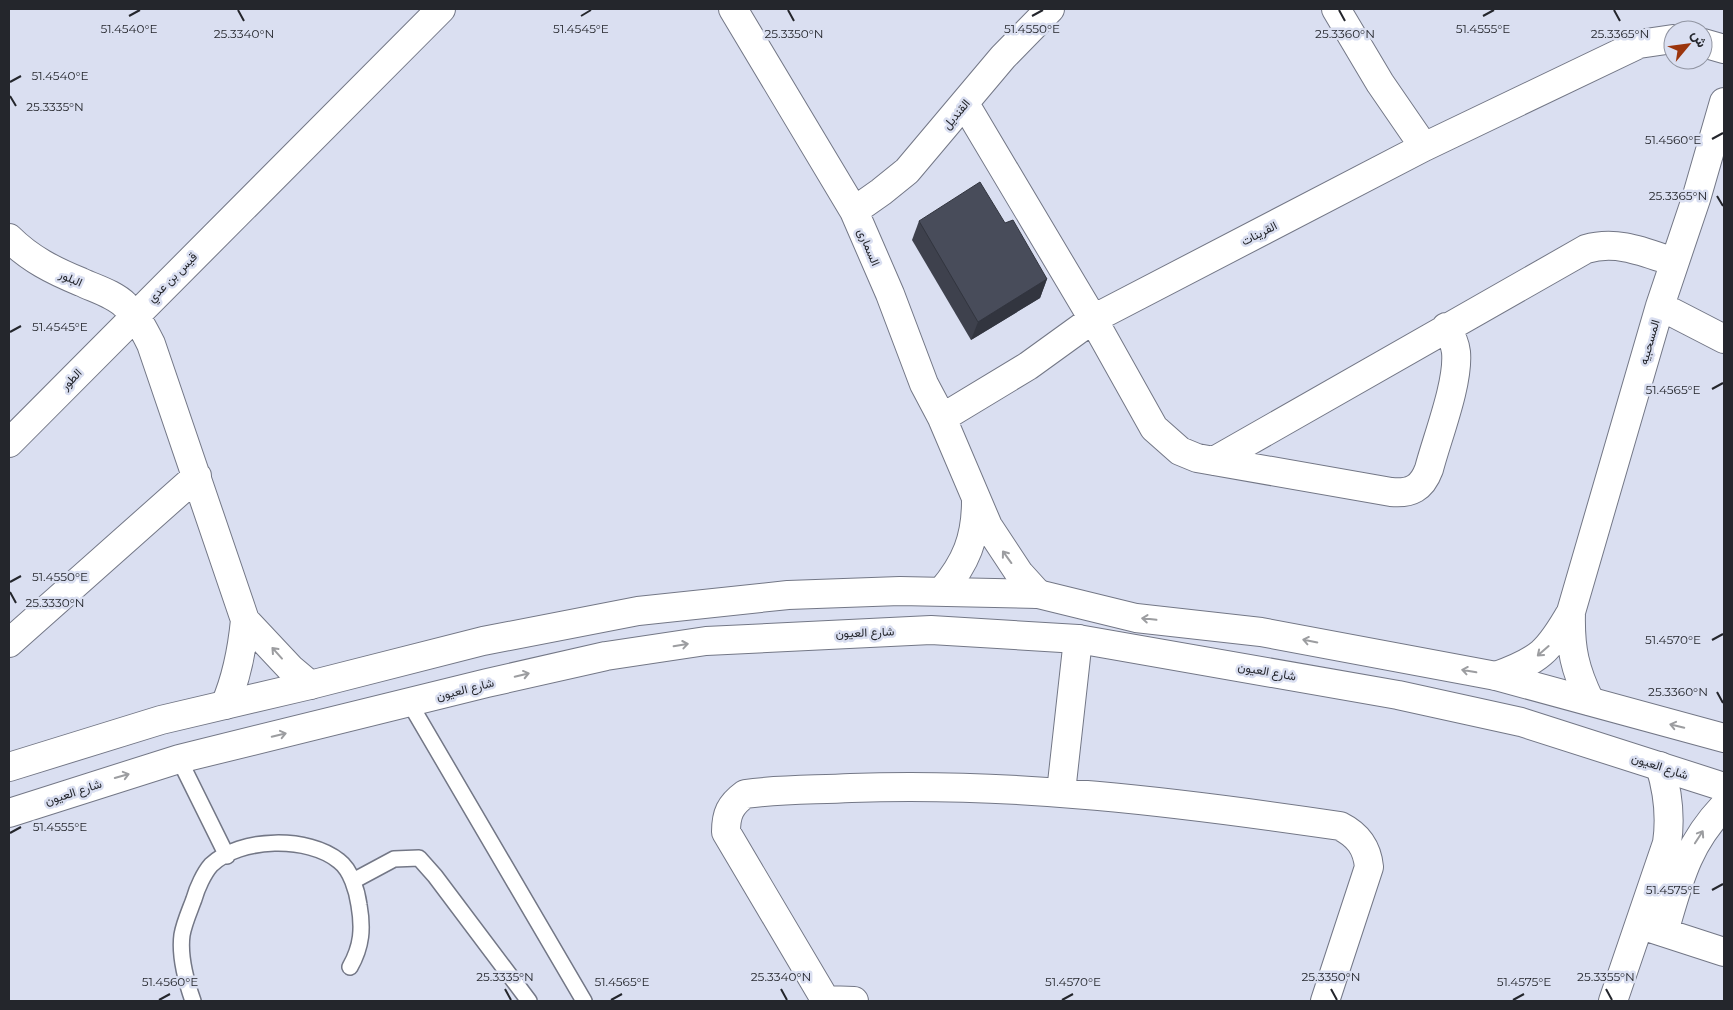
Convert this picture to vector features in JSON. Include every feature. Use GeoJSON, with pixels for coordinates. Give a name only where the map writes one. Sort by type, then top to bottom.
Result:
{"type":"FeatureCollection","features":[{"type":"Feature","properties":{"kind":"street","name":"قيس بن عدي"},"geometry":{"type":"LineString","coordinates":[[134,315],[441,9]]}},
{"type":"Feature","properties":{"kind":"street","name":"السمارى"},"geometry":{"type":"LineString","coordinates":[[733,9],[854,211],[890,294],[924,384],[942,418],[976,500],[1002,550],[1038,594]]}},
{"type":"Feature","properties":{"kind":"street","name":"القنديل"},"geometry":{"type":"LineString","coordinates":[[854,211],[882,192],[906,171],[965,104],[1003,57],[1050,9]]}},
{"type":"Feature","properties":{"kind":"street"},"geometry":{"type":"LineString","coordinates":[[1336,9],[1380,83],[1424,148]]}},
{"type":"Feature","properties":{"kind":"street","name":"القرينات"},"geometry":{"type":"LineString","coordinates":[[942,418],[1028,366],[1094,319],[1424,148],[1639,44],[1663,40]]}},
{"type":"Feature","properties":{"kind":"street","name":"المسحبيه"},"geometry":{"type":"LineString","coordinates":[[1496,676],[1528,664],[1554,642],[1571,612],[1660,306],[1696,199],[1724,102]]}},
{"type":"Feature","properties":{"kind":"street"},"geometry":{"type":"LineString","coordinates":[[965,104],[1094,319],[1154,428],[1166,441],[1180,451],[1214,461],[1397,493],[1415,490],[1424,480],[1429,469],[1454,381],[1456,352],[1453,339],[1446,327]]}},
{"type":"Feature","properties":{"kind":"street","name":"البلور"},"geometry":{"type":"LineString","coordinates":[[9,238],[29,256],[53,270],[114,297],[134,315]]}},
{"type":"Feature","properties":{"kind":"street"},"geometry":{"type":"LineString","coordinates":[[1214,461],[1570,257],[1600,245],[1628,247],[1674,262]]}},
{"type":"Feature","properties":{"kind":"street"},"geometry":{"type":"LineString","coordinates":[[1660,306],[1724,339]]}},
{"type":"Feature","properties":{"kind":"street","name":"الطور"},"geometry":{"type":"LineString","coordinates":[[9,443],[134,315]]}},
{"type":"Feature","properties":{"kind":"street"},"geometry":{"type":"LineString","coordinates":[[134,315],[158,359],[245,620],[242,656],[235,681],[225,705]]}},
{"type":"Feature","properties":{"kind":"street"},"geometry":{"type":"LineString","coordinates":[[9,643],[197,476]]}},
{"type":"Feature","properties":{"kind":"street","name":"السمارى"},"geometry":{"type":"LineString","coordinates":[[942,591],[965,560],[972,543],[976,524],[976,500]]}},
{"type":"Feature","properties":{"kind":"street"},"geometry":{"type":"LineString","coordinates":[[9,767],[161,720],[310,685],[483,641],[638,611],[788,595],[942,591],[1038,594],[1136,618],[1261,632],[1496,676],[1724,738]]}},
{"type":"Feature","properties":{"kind":"street","name":"المسحبيه"},"geometry":{"type":"LineString","coordinates":[[1571,612],[1570,643],[1576,673],[1590,701]]}},
{"type":"Feature","properties":{"kind":"street"},"geometry":{"type":"LineString","coordinates":[[245,620],[291,669],[310,685]]}},
{"type":"Feature","properties":{"kind":"street","name":"شارع العيون"},"geometry":{"type":"LineString","coordinates":[[9,813],[179,759],[606,656],[706,641],[931,630],[1078,639],[1398,695],[1521,722],[1724,787]]}},
{"type":"Feature","properties":{"kind":"street"},"geometry":{"type":"LineString","coordinates":[[1061,792],[1078,639]]}},
{"type":"Feature","properties":{"kind":"street"},"geometry":{"type":"LineString","coordinates":[[1613,1001],[1652,928],[1673,863],[1666,786],[1660,766]]}},
{"type":"Feature","properties":{"kind":"street"},"geometry":{"type":"LineString","coordinates":[[854,1001],[826,1001],[726,832],[726,817],[732,803],[745,794],[901,786],[1061,792],[1194,805],[1340,826],[1352,832],[1361,842],[1367,854],[1368,867],[1325,1001]]}},
{"type":"Feature","properties":{"kind":"street"},"geometry":{"type":"LineString","coordinates":[[1673,863],[1697,839],[1724,806]]}},
{"type":"Feature","properties":{"kind":"street"},"geometry":{"type":"LineString","coordinates":[[1652,928],[1724,952]]}},
{"type":"Feature","properties":{"kind":"lane"},"geometry":{"type":"LineString","coordinates":[[409,702],[584,1001]]}},
{"type":"Feature","properties":{"kind":"lane"},"geometry":{"type":"LineString","coordinates":[[179,759],[226,856]]}},
{"type":"Feature","properties":{"kind":"lane"},"geometry":{"type":"LineString","coordinates":[[193,1001],[184,973],[182,935],[196,891],[211,865],[235,850],[256,845],[290,843],[328,854],[341,862],[353,881],[362,927],[359,951],[350,966]]}},
{"type":"Feature","properties":{"kind":"lane"},"geometry":{"type":"LineString","coordinates":[[353,881],[394,859],[418,858],[435,876],[529,1001]]}},
{"type":"Feature","properties":{"kind":"building"},"geometry":{"type":"Polygon","coordinates":[[[980,182],[1005,223],[1013,220],[1047,279],[978,322],[919,221],[980,182]]]}}]}
